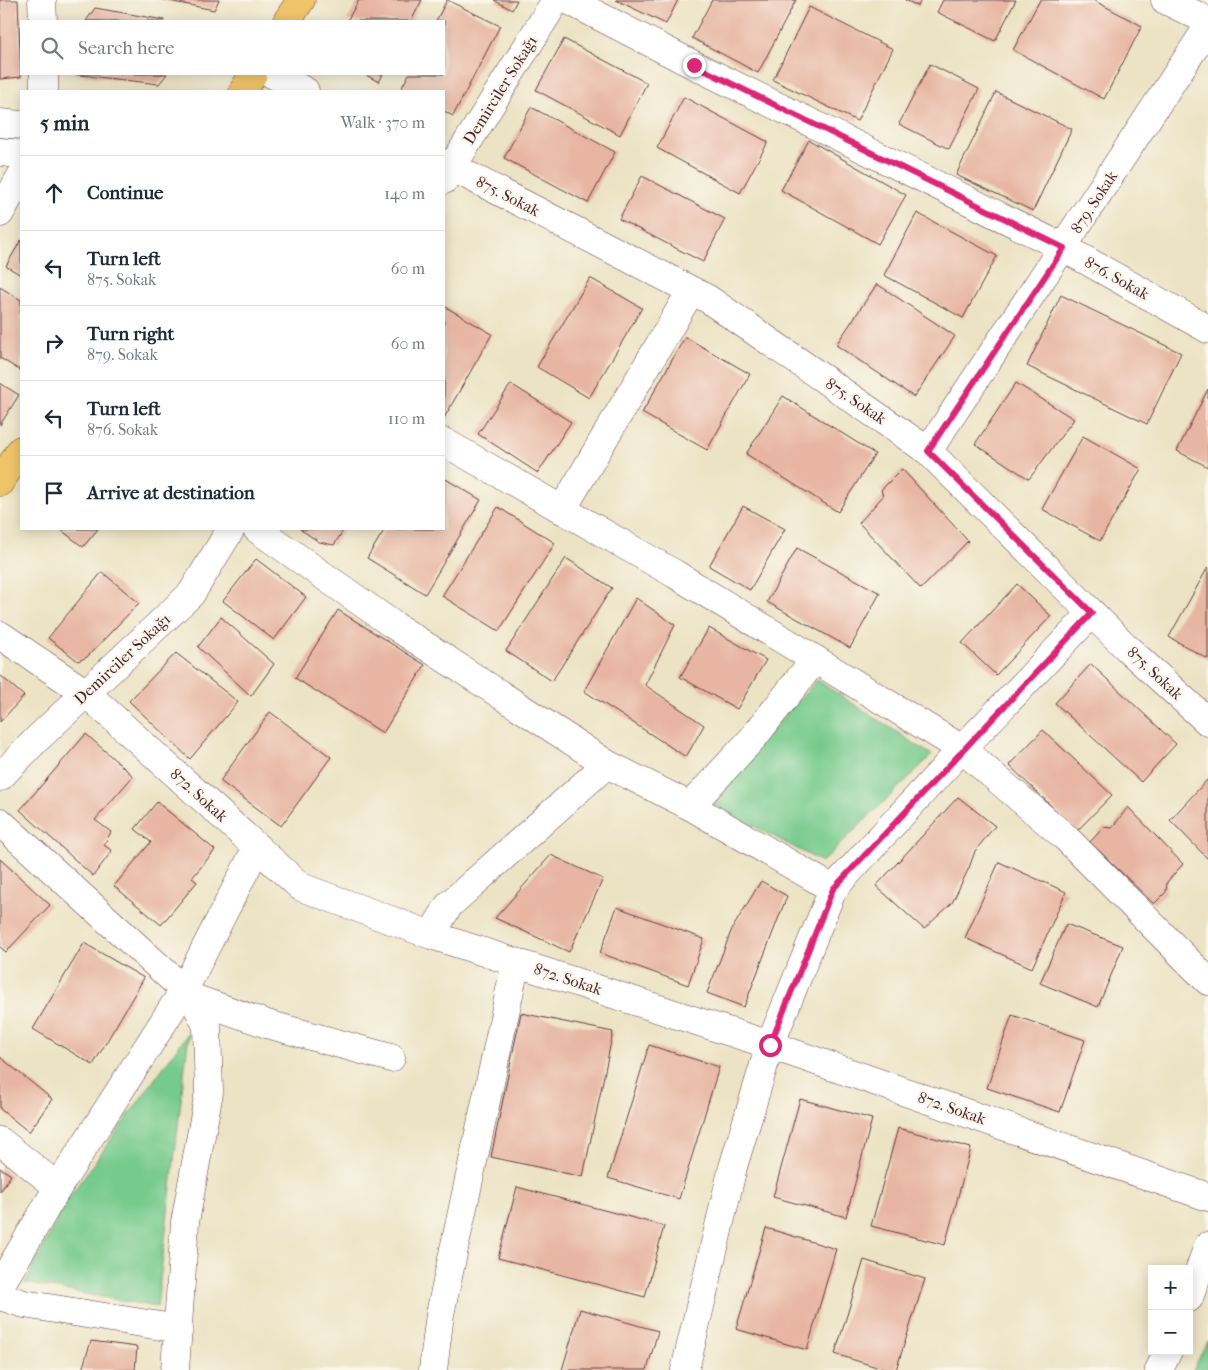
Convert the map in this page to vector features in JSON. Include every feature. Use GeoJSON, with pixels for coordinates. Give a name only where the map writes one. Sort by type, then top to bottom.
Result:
{"type":"FeatureCollection","features":[{"type":"Feature","properties":{"kind":"main road"},"geometry":{"type":"LineString","coordinates":[[288,20],[301,0]]}},
{"type":"Feature","properties":{"kind":"main road"},"geometry":{"type":"LineString","coordinates":[[244,90],[252,75]]}},
{"type":"Feature","properties":{"kind":"main road"},"geometry":{"type":"LineString","coordinates":[[0,482],[20,452]]}},
{"type":"Feature","properties":{"kind":"street"},"geometry":{"type":"LineString","coordinates":[[42,0],[44,20]]}},
{"type":"Feature","properties":{"kind":"street","name":"Demirciler Sokağı"},"geometry":{"type":"LineString","coordinates":[[446,170],[556,0]]}},
{"type":"Feature","properties":{"kind":"street","name":"876. Sokak"},"geometry":{"type":"LineString","coordinates":[[568,0],[711,74],[1064,248],[1208,329]]}},
{"type":"Feature","properties":{"kind":"street"},"geometry":{"type":"LineString","coordinates":[[1164,0],[1208,22]]}},
{"type":"Feature","properties":{"kind":"street","name":"879. Sokak"},"geometry":{"type":"LineString","coordinates":[[928,451],[1064,248],[1208,27]]}},
{"type":"Feature","properties":{"kind":"street"},"geometry":{"type":"LineString","coordinates":[[44,75],[44,90]]}},
{"type":"Feature","properties":{"kind":"street"},"geometry":{"type":"LineString","coordinates":[[274,75],[304,90]]}},
{"type":"Feature","properties":{"kind":"street"},"geometry":{"type":"LineString","coordinates":[[0,123],[20,126]]}},
{"type":"Feature","properties":{"kind":"street"},"geometry":{"type":"LineString","coordinates":[[0,152],[20,154]]}},
{"type":"Feature","properties":{"kind":"street","name":"875. Sokak"},"geometry":{"type":"LineString","coordinates":[[446,170],[708,299],[928,451],[1092,613],[1208,722]]}},
{"type":"Feature","properties":{"kind":"street"},"geometry":{"type":"LineString","coordinates":[[0,213],[20,178]]}},
{"type":"Feature","properties":{"kind":"street"},"geometry":{"type":"LineString","coordinates":[[562,510],[691,291]]}},
{"type":"Feature","properties":{"kind":"street"},"geometry":{"type":"LineString","coordinates":[[445,443],[675,574],[962,749],[1065,837],[1208,981]]}},
{"type":"Feature","properties":{"kind":"street","name":"Demirciler Sokağı"},"geometry":{"type":"LineString","coordinates":[[0,777],[190,594],[230,530]]}},
{"type":"Feature","properties":{"kind":"street"},"geometry":{"type":"LineString","coordinates":[[258,530],[392,624],[607,764],[690,806],[833,889]]}},
{"type":"Feature","properties":{"kind":"street"},"geometry":{"type":"LineString","coordinates":[[685,1370],[733,1167],[770,1045],[833,889],[962,749],[1092,613]]}},
{"type":"Feature","properties":{"kind":"street","name":"872. Sokak"},"geometry":{"type":"LineString","coordinates":[[0,635],[86,693],[301,887],[431,935],[770,1045],[1208,1197]]}},
{"type":"Feature","properties":{"kind":"street"},"geometry":{"type":"LineString","coordinates":[[690,806],[753,738],[815,660]]}},
{"type":"Feature","properties":{"kind":"street"},"geometry":{"type":"LineString","coordinates":[[431,935],[449,905],[607,764]]}},
{"type":"Feature","properties":{"kind":"street"},"geometry":{"type":"LineString","coordinates":[[0,822],[188,994],[207,1026],[209,1092],[185,1222],[175,1370]]}},
{"type":"Feature","properties":{"kind":"street"},"geometry":{"type":"LineString","coordinates":[[0,1286],[58,1187],[188,994],[257,847]]}},
{"type":"Feature","properties":{"kind":"street"},"geometry":{"type":"LineString","coordinates":[[433,1370],[440,1314],[516,962]]}},
{"type":"Feature","properties":{"kind":"street"},"geometry":{"type":"LineString","coordinates":[[188,994],[267,1024],[391,1058]]}},
{"type":"Feature","properties":{"kind":"street"},"geometry":{"type":"LineString","coordinates":[[0,1141],[58,1187]]}},
{"type":"Feature","properties":{"kind":"street"},"geometry":{"type":"LineString","coordinates":[[1193,1287],[1208,1246]]}},
{"type":"Feature","properties":{"kind":"street"},"geometry":{"type":"LineString","coordinates":[[0,1296],[24,1304],[179,1329]]}},
{"type":"Feature","properties":{"kind":"street"},"geometry":{"type":"LineString","coordinates":[[1159,1370],[1166,1355]]}},
{"type":"Feature","properties":{"kind":"green space"},"geometry":{"type":"Polygon","coordinates":[[[817,680],[932,755],[822,862],[706,801],[817,680]]]}},
{"type":"Feature","properties":{"kind":"green space"},"geometry":{"type":"Polygon","coordinates":[[[189,1032],[157,1307],[25,1283],[67,1200],[189,1032]]]}},
{"type":"Feature","properties":{"kind":"green space"},"geometry":{"type":"Polygon","coordinates":[[[1208,1340],[1208,1370],[1193,1370],[1208,1340]]]}},
{"type":"Feature","properties":{"kind":"building"},"geometry":{"type":"Polygon","coordinates":[[[0,0],[18,0],[21,77],[0,79],[0,0]]]}},
{"type":"Feature","properties":{"kind":"building"},"geometry":{"type":"Polygon","coordinates":[[[164,0],[219,0],[214,10],[164,0]]]}},
{"type":"Feature","properties":{"kind":"building"},"geometry":{"type":"Polygon","coordinates":[[[359,0],[422,0],[412,20],[348,20],[359,0]]]}},
{"type":"Feature","properties":{"kind":"building"},"geometry":{"type":"Polygon","coordinates":[[[447,0],[500,26],[453,116],[445,112],[445,90],[401,89],[408,75],[445,75],[445,20],[437,20],[447,0]]]}},
{"type":"Feature","properties":{"kind":"building"},"geometry":{"type":"Polygon","coordinates":[[[494,0],[517,0],[512,10],[494,0]]]}},
{"type":"Feature","properties":{"kind":"building"},"geometry":{"type":"Polygon","coordinates":[[[616,0],[678,0],[666,24],[616,0]]]}},
{"type":"Feature","properties":{"kind":"building"},"geometry":{"type":"Polygon","coordinates":[[[712,0],[796,0],[758,73],[692,38],[712,0]]]}},
{"type":"Feature","properties":{"kind":"building"},"geometry":{"type":"Polygon","coordinates":[[[905,0],[921,0],[918,6],[905,0]]]}},
{"type":"Feature","properties":{"kind":"building"},"geometry":{"type":"Polygon","coordinates":[[[943,0],[1016,0],[995,41],[937,12],[943,0]]]}},
{"type":"Feature","properties":{"kind":"building"},"geometry":{"type":"Polygon","coordinates":[[[1040,0],[1093,0],[1142,26],[1104,99],[1013,50],[1040,0]]]}},
{"type":"Feature","properties":{"kind":"building"},"geometry":{"type":"Polygon","coordinates":[[[809,7],[893,49],[857,121],[773,80],[809,7]]]}},
{"type":"Feature","properties":{"kind":"building"},"geometry":{"type":"Polygon","coordinates":[[[95,8],[164,20],[87,20],[95,8]]]}},
{"type":"Feature","properties":{"kind":"building"},"geometry":{"type":"Polygon","coordinates":[[[564,39],[647,83],[620,135],[536,90],[564,39]]]}},
{"type":"Feature","properties":{"kind":"building"},"geometry":{"type":"Polygon","coordinates":[[[930,64],[979,89],[949,149],[899,124],[930,64]]]}},
{"type":"Feature","properties":{"kind":"building"},"geometry":{"type":"Polygon","coordinates":[[[80,75],[166,75],[159,84],[80,75]]]}},
{"type":"Feature","properties":{"kind":"building"},"geometry":{"type":"Polygon","coordinates":[[[366,75],[382,75],[379,82],[366,75]]]}},
{"type":"Feature","properties":{"kind":"building"},"geometry":{"type":"Polygon","coordinates":[[[996,92],[1072,129],[1033,211],[956,175],[996,92]]]}},
{"type":"Feature","properties":{"kind":"building"},"geometry":{"type":"Polygon","coordinates":[[[684,97],[768,142],[740,193],[657,148],[684,97]]]}},
{"type":"Feature","properties":{"kind":"building"},"geometry":{"type":"Polygon","coordinates":[[[531,107],[615,152],[588,203],[504,158],[531,107]]]}},
{"type":"Feature","properties":{"kind":"building"},"geometry":{"type":"Polygon","coordinates":[[[809,140],[906,195],[878,244],[781,190],[809,140]]]}},
{"type":"Feature","properties":{"kind":"building"},"geometry":{"type":"Polygon","coordinates":[[[642,176],[725,219],[703,262],[619,219],[642,176]]]}},
{"type":"Feature","properties":{"kind":"building"},"geometry":{"type":"Polygon","coordinates":[[[917,213],[997,256],[963,318],[884,275],[917,213]]]}},
{"type":"Feature","properties":{"kind":"building"},"geometry":{"type":"Polygon","coordinates":[[[20,242],[20,274],[6,266],[20,242]]]}},
{"type":"Feature","properties":{"kind":"building"},"geometry":{"type":"Polygon","coordinates":[[[590,278],[642,308],[589,398],[537,367],[590,278]]]}},
{"type":"Feature","properties":{"kind":"building"},"geometry":{"type":"Polygon","coordinates":[[[877,284],[955,336],[914,397],[836,345],[877,284]]]}},
{"type":"Feature","properties":{"kind":"building"},"geometry":{"type":"Polygon","coordinates":[[[0,287],[20,299],[20,370],[0,358],[0,287]]]}},
{"type":"Feature","properties":{"kind":"building"},"geometry":{"type":"Polygon","coordinates":[[[1061,295],[1181,353],[1147,424],[1027,366],[1061,295]]]}},
{"type":"Feature","properties":{"kind":"building"},"geometry":{"type":"Polygon","coordinates":[[[445,307],[492,334],[445,416],[445,307]]]}},
{"type":"Feature","properties":{"kind":"building"},"geometry":{"type":"Polygon","coordinates":[[[685,337],[750,374],[707,450],[642,413],[685,337]]]}},
{"type":"Feature","properties":{"kind":"building"},"geometry":{"type":"Polygon","coordinates":[[[0,383],[19,395],[0,425],[0,383]]]}},
{"type":"Feature","properties":{"kind":"building"},"geometry":{"type":"Polygon","coordinates":[[[1016,383],[1074,419],[1029,479],[975,444],[1016,383]]]}},
{"type":"Feature","properties":{"kind":"building"},"geometry":{"type":"Polygon","coordinates":[[[511,384],[571,422],[538,473],[478,434],[511,384]]]}},
{"type":"Feature","properties":{"kind":"building"},"geometry":{"type":"Polygon","coordinates":[[[1208,389],[1208,467],[1177,451],[1208,389]]]}},
{"type":"Feature","properties":{"kind":"building"},"geometry":{"type":"Polygon","coordinates":[[[783,396],[875,454],[838,512],[746,454],[783,396]]]}},
{"type":"Feature","properties":{"kind":"building"},"geometry":{"type":"Polygon","coordinates":[[[1083,436],[1141,469],[1100,541],[1042,509],[1083,436]]]}},
{"type":"Feature","properties":{"kind":"building"},"geometry":{"type":"Polygon","coordinates":[[[902,469],[968,541],[921,589],[859,523],[883,496],[881,490],[902,469]]]}},
{"type":"Feature","properties":{"kind":"building"},"geometry":{"type":"Polygon","coordinates":[[[445,479],[481,500],[425,594],[367,558],[384,530],[445,530],[445,479]]]}},
{"type":"Feature","properties":{"kind":"building"},"geometry":{"type":"Polygon","coordinates":[[[743,506],[785,529],[750,590],[709,566],[743,506]]]}},
{"type":"Feature","properties":{"kind":"building"},"geometry":{"type":"Polygon","coordinates":[[[498,507],[555,543],[499,631],[442,596],[498,507]]]}},
{"type":"Feature","properties":{"kind":"building"},"geometry":{"type":"Polygon","coordinates":[[[61,530],[97,530],[83,547],[61,530]]]}},
{"type":"Feature","properties":{"kind":"building"},"geometry":{"type":"Polygon","coordinates":[[[301,530],[343,530],[334,545],[319,542],[301,530]]]}},
{"type":"Feature","properties":{"kind":"building"},"geometry":{"type":"Polygon","coordinates":[[[797,548],[880,593],[850,648],[767,602],[797,548]]]}},
{"type":"Feature","properties":{"kind":"building"},"geometry":{"type":"Polygon","coordinates":[[[566,558],[612,588],[552,681],[506,651],[566,558]]]}},
{"type":"Feature","properties":{"kind":"building"},"geometry":{"type":"Polygon","coordinates":[[[256,559],[306,597],[274,640],[223,601],[256,559]]]}},
{"type":"Feature","properties":{"kind":"building"},"geometry":{"type":"Polygon","coordinates":[[[1208,567],[1208,659],[1169,637],[1208,567]]]}},
{"type":"Feature","properties":{"kind":"building"},"geometry":{"type":"Polygon","coordinates":[[[102,572],[139,603],[87,657],[78,661],[48,638],[102,572]]]}},
{"type":"Feature","properties":{"kind":"building"},"geometry":{"type":"Polygon","coordinates":[[[1017,584],[1051,616],[996,675],[962,643],[1017,584]]]}},
{"type":"Feature","properties":{"kind":"building"},"geometry":{"type":"Polygon","coordinates":[[[636,598],[675,625],[645,685],[704,725],[686,757],[584,691],[636,598]]]}},
{"type":"Feature","properties":{"kind":"building"},"geometry":{"type":"Polygon","coordinates":[[[338,610],[425,665],[383,733],[295,678],[338,610]]]}},
{"type":"Feature","properties":{"kind":"building"},"geometry":{"type":"Polygon","coordinates":[[[221,617],[274,664],[251,696],[198,647],[221,617]]]}},
{"type":"Feature","properties":{"kind":"building"},"geometry":{"type":"Polygon","coordinates":[[[709,628],[766,660],[737,709],[680,677],[709,628]]]}},
{"type":"Feature","properties":{"kind":"building"},"geometry":{"type":"Polygon","coordinates":[[[176,653],[238,702],[190,759],[129,701],[176,653]]]}},
{"type":"Feature","properties":{"kind":"building"},"geometry":{"type":"Polygon","coordinates":[[[1091,664],[1176,744],[1141,782],[1055,703],[1091,664]]]}},
{"type":"Feature","properties":{"kind":"building"},"geometry":{"type":"Polygon","coordinates":[[[0,675],[24,696],[0,722],[0,675]]]}},
{"type":"Feature","properties":{"kind":"building"},"geometry":{"type":"Polygon","coordinates":[[[270,712],[331,757],[281,826],[220,781],[270,712]]]}},
{"type":"Feature","properties":{"kind":"building"},"geometry":{"type":"Polygon","coordinates":[[[1043,730],[1112,795],[1077,831],[1009,765],[1043,730]]]}},
{"type":"Feature","properties":{"kind":"building"},"geometry":{"type":"Polygon","coordinates":[[[86,734],[133,776],[95,820],[111,832],[104,845],[112,851],[93,876],[20,810],[86,734]]]}},
{"type":"Feature","properties":{"kind":"building"},"geometry":{"type":"Polygon","coordinates":[[[1208,779],[1208,859],[1170,820],[1208,779]]]}},
{"type":"Feature","properties":{"kind":"building"},"geometry":{"type":"Polygon","coordinates":[[[958,797],[995,826],[975,851],[952,903],[924,929],[876,886],[958,797]]]}},
{"type":"Feature","properties":{"kind":"building"},"geometry":{"type":"Polygon","coordinates":[[[157,802],[215,850],[192,878],[197,882],[161,925],[114,886],[151,842],[135,829],[157,802]]]}},
{"type":"Feature","properties":{"kind":"building"},"geometry":{"type":"Polygon","coordinates":[[[1128,807],[1183,864],[1167,882],[1166,892],[1154,904],[1090,842],[1104,827],[1112,828],[1128,807]]]}},
{"type":"Feature","properties":{"kind":"building"},"geometry":{"type":"Polygon","coordinates":[[[551,855],[603,879],[569,952],[495,918],[551,855]]]}},
{"type":"Feature","properties":{"kind":"building"},"geometry":{"type":"Polygon","coordinates":[[[0,859],[50,905],[6,952],[0,947],[0,859]]]}},
{"type":"Feature","properties":{"kind":"building"},"geometry":{"type":"Polygon","coordinates":[[[999,862],[1066,892],[1032,968],[965,938],[999,862]]]}},
{"type":"Feature","properties":{"kind":"building"},"geometry":{"type":"Polygon","coordinates":[[[761,881],[787,896],[744,1007],[707,993],[732,929],[761,881]]]}},
{"type":"Feature","properties":{"kind":"building"},"geometry":{"type":"Polygon","coordinates":[[[617,907],[704,939],[688,985],[600,953],[617,907]]]}},
{"type":"Feature","properties":{"kind":"building"},"geometry":{"type":"Polygon","coordinates":[[[1066,924],[1123,946],[1098,1007],[1040,983],[1066,924]]]}},
{"type":"Feature","properties":{"kind":"building"},"geometry":{"type":"Polygon","coordinates":[[[84,943],[144,978],[93,1065],[33,1029],[84,943]]]}},
{"type":"Feature","properties":{"kind":"building"},"geometry":{"type":"Polygon","coordinates":[[[521,1013],[613,1032],[583,1177],[491,1157],[521,1013]]]}},
{"type":"Feature","properties":{"kind":"building"},"geometry":{"type":"Polygon","coordinates":[[[1012,1015],[1085,1040],[1060,1112],[987,1088],[1012,1015]]]}},
{"type":"Feature","properties":{"kind":"building"},"geometry":{"type":"Polygon","coordinates":[[[649,1045],[719,1067],[679,1199],[608,1178],[649,1045]]]}},
{"type":"Feature","properties":{"kind":"building"},"geometry":{"type":"Polygon","coordinates":[[[0,1057],[52,1099],[29,1132],[0,1109],[0,1057]]]}},
{"type":"Feature","properties":{"kind":"building"},"geometry":{"type":"Polygon","coordinates":[[[800,1099],[872,1119],[846,1217],[773,1197],[800,1099]]]}},
{"type":"Feature","properties":{"kind":"building"},"geometry":{"type":"Polygon","coordinates":[[[898,1128],[971,1148],[945,1245],[871,1226],[898,1128]]]}},
{"type":"Feature","properties":{"kind":"building"},"geometry":{"type":"Polygon","coordinates":[[[0,1168],[11,1175],[0,1192],[0,1168]]]}},
{"type":"Feature","properties":{"kind":"building"},"geometry":{"type":"Polygon","coordinates":[[[517,1187],[664,1226],[645,1297],[498,1258],[517,1187]]]}},
{"type":"Feature","properties":{"kind":"building"},"geometry":{"type":"Polygon","coordinates":[[[766,1228],[836,1249],[807,1350],[736,1329],[766,1228]]]}},
{"type":"Feature","properties":{"kind":"building"},"geometry":{"type":"Polygon","coordinates":[[[864,1260],[925,1279],[896,1370],[886,1370],[835,1354],[864,1260]]]}},
{"type":"Feature","properties":{"kind":"building"},"geometry":{"type":"Polygon","coordinates":[[[580,1309],[658,1331],[647,1370],[562,1370],[580,1309]]]}},
{"type":"Feature","properties":{"kind":"building"},"geometry":{"type":"Polygon","coordinates":[[[91,1341],[137,1347],[135,1370],[82,1370],[91,1341]]]}},
{"type":"Feature","properties":{"kind":"route"},"geometry":{"type":"LineString","coordinates":[[694,65],[1064,248],[928,451],[1092,613],[962,749],[833,889],[770,1045]]}}]}
